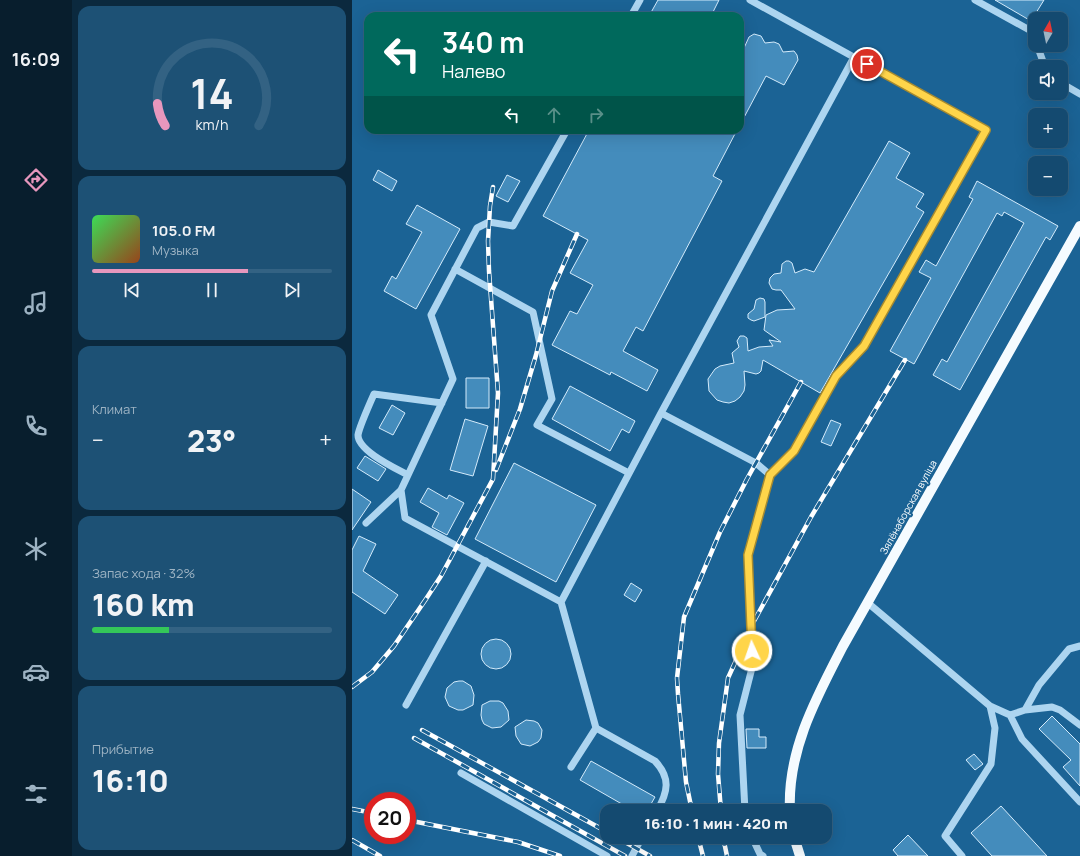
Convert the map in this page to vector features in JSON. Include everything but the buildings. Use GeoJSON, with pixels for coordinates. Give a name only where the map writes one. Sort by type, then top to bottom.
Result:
{"type":"FeatureCollection","features":[{"type":"Feature","properties":{"kind":"main road","name":"Зялёнаборская вуліца"},"geometry":{"type":"LineString","coordinates":[[790,804],[791,778],[795,755],[802,732],[821,689],[843,646],[1080,226]]}},
{"type":"Feature","properties":{"kind":"main road"},"geometry":{"type":"LineString","coordinates":[[796,844],[800,856]]}},
{"type":"Feature","properties":{"kind":"lane"},"geometry":{"type":"LineString","coordinates":[[633,12],[640,0]]}},
{"type":"Feature","properties":{"kind":"lane"},"geometry":{"type":"LineString","coordinates":[[745,804],[740,715],[753,664],[748,555],[770,475],[794,451],[836,376],[864,346],[986,130],[750,0]]}},
{"type":"Feature","properties":{"kind":"lane"},"geometry":{"type":"LineString","coordinates":[[975,0],[1028,29]]}},
{"type":"Feature","properties":{"kind":"lane"},"geometry":{"type":"LineString","coordinates":[[660,804],[666,790],[666,779],[661,768],[655,761],[596,728],[561,602],[661,413],[854,57]]}},
{"type":"Feature","properties":{"kind":"lane"},"geometry":{"type":"LineString","coordinates":[[1068,87],[1080,94]]}},
{"type":"Feature","properties":{"kind":"lane"},"geometry":{"type":"LineString","coordinates":[[366,523],[401,490],[453,380],[431,315],[477,228],[489,222],[513,226],[565,134]]}},
{"type":"Feature","properties":{"kind":"lane"},"geometry":{"type":"LineString","coordinates":[[455,269],[533,312],[552,399],[537,425],[629,473]]}},
{"type":"Feature","properties":{"kind":"lane"},"geometry":{"type":"LineString","coordinates":[[408,475],[368,451],[359,442],[358,435],[374,394],[442,403]]}},
{"type":"Feature","properties":{"kind":"lane"},"geometry":{"type":"LineString","coordinates":[[661,413],[756,463],[770,475]]}},
{"type":"Feature","properties":{"kind":"lane"},"geometry":{"type":"LineString","coordinates":[[401,490],[405,518],[561,602]]}},
{"type":"Feature","properties":{"kind":"lane"},"geometry":{"type":"LineString","coordinates":[[406,705],[486,561]]}},
{"type":"Feature","properties":{"kind":"lane"},"geometry":{"type":"LineString","coordinates":[[868,603],[990,706],[1010,715],[1022,739],[1080,802]]}},
{"type":"Feature","properties":{"kind":"lane"},"geometry":{"type":"LineString","coordinates":[[1025,710],[1039,685],[1069,649],[1080,646]]}},
{"type":"Feature","properties":{"kind":"lane"},"geometry":{"type":"LineString","coordinates":[[962,856],[945,836],[991,764],[995,728],[990,706]]}},
{"type":"Feature","properties":{"kind":"lane"},"geometry":{"type":"LineString","coordinates":[[1010,715],[1025,710],[1052,707],[1060,710],[1080,725]]}},
{"type":"Feature","properties":{"kind":"lane"},"geometry":{"type":"LineString","coordinates":[[571,767],[596,728]]}},
{"type":"Feature","properties":{"kind":"lane"},"geometry":{"type":"LineString","coordinates":[[461,774],[607,856]]}},
{"type":"Feature","properties":{"kind":"lane"},"geometry":{"type":"LineString","coordinates":[[632,856],[638,844]]}},
{"type":"Feature","properties":{"kind":"lane"},"geometry":{"type":"LineString","coordinates":[[755,844],[760,854],[763,856]]}},
{"type":"Feature","properties":{"kind":"railway"},"geometry":{"type":"LineString","coordinates":[[352,687],[372,672],[394,646],[426,599],[441,576],[493,479],[498,393],[488,241],[490,206],[493,187]]}},
{"type":"Feature","properties":{"kind":"railway"},"geometry":{"type":"LineString","coordinates":[[496,470],[520,409],[536,355],[552,291],[577,234]]}},
{"type":"Feature","properties":{"kind":"railway"},"geometry":{"type":"LineString","coordinates":[[720,804],[718,774],[719,743],[728,678],[753,623],[811,517],[905,360]]}},
{"type":"Feature","properties":{"kind":"railway"},"geometry":{"type":"LineString","coordinates":[[691,804],[686,782],[677,678],[684,617],[720,532],[747,479],[801,382]]}},
{"type":"Feature","properties":{"kind":"railway"},"geometry":{"type":"LineString","coordinates":[[422,730],[600,828]]}},
{"type":"Feature","properties":{"kind":"railway"},"geometry":{"type":"LineString","coordinates":[[414,738],[625,856]]}},
{"type":"Feature","properties":{"kind":"railway"},"geometry":{"type":"LineString","coordinates":[[352,809],[364,811]]}},
{"type":"Feature","properties":{"kind":"railway"},"geometry":{"type":"LineString","coordinates":[[416,822],[518,842],[560,856]]}},
{"type":"Feature","properties":{"kind":"railway"},"geometry":{"type":"LineString","coordinates":[[352,840],[380,856]]}},
{"type":"Feature","properties":{"kind":"railway"},"geometry":{"type":"LineString","coordinates":[[629,844],[650,856]]}},
{"type":"Feature","properties":{"kind":"railway"},"geometry":{"type":"LineString","coordinates":[[700,844],[703,856]]}},
{"type":"Feature","properties":{"kind":"railway"},"geometry":{"type":"LineString","coordinates":[[724,844],[727,856]]}},
{"type":"Feature","properties":{"kind":"route"},"geometry":{"type":"LineString","coordinates":[[752,651],[748,555],[770,475],[794,451],[836,376],[864,346],[986,130],[867,64]]}}]}
